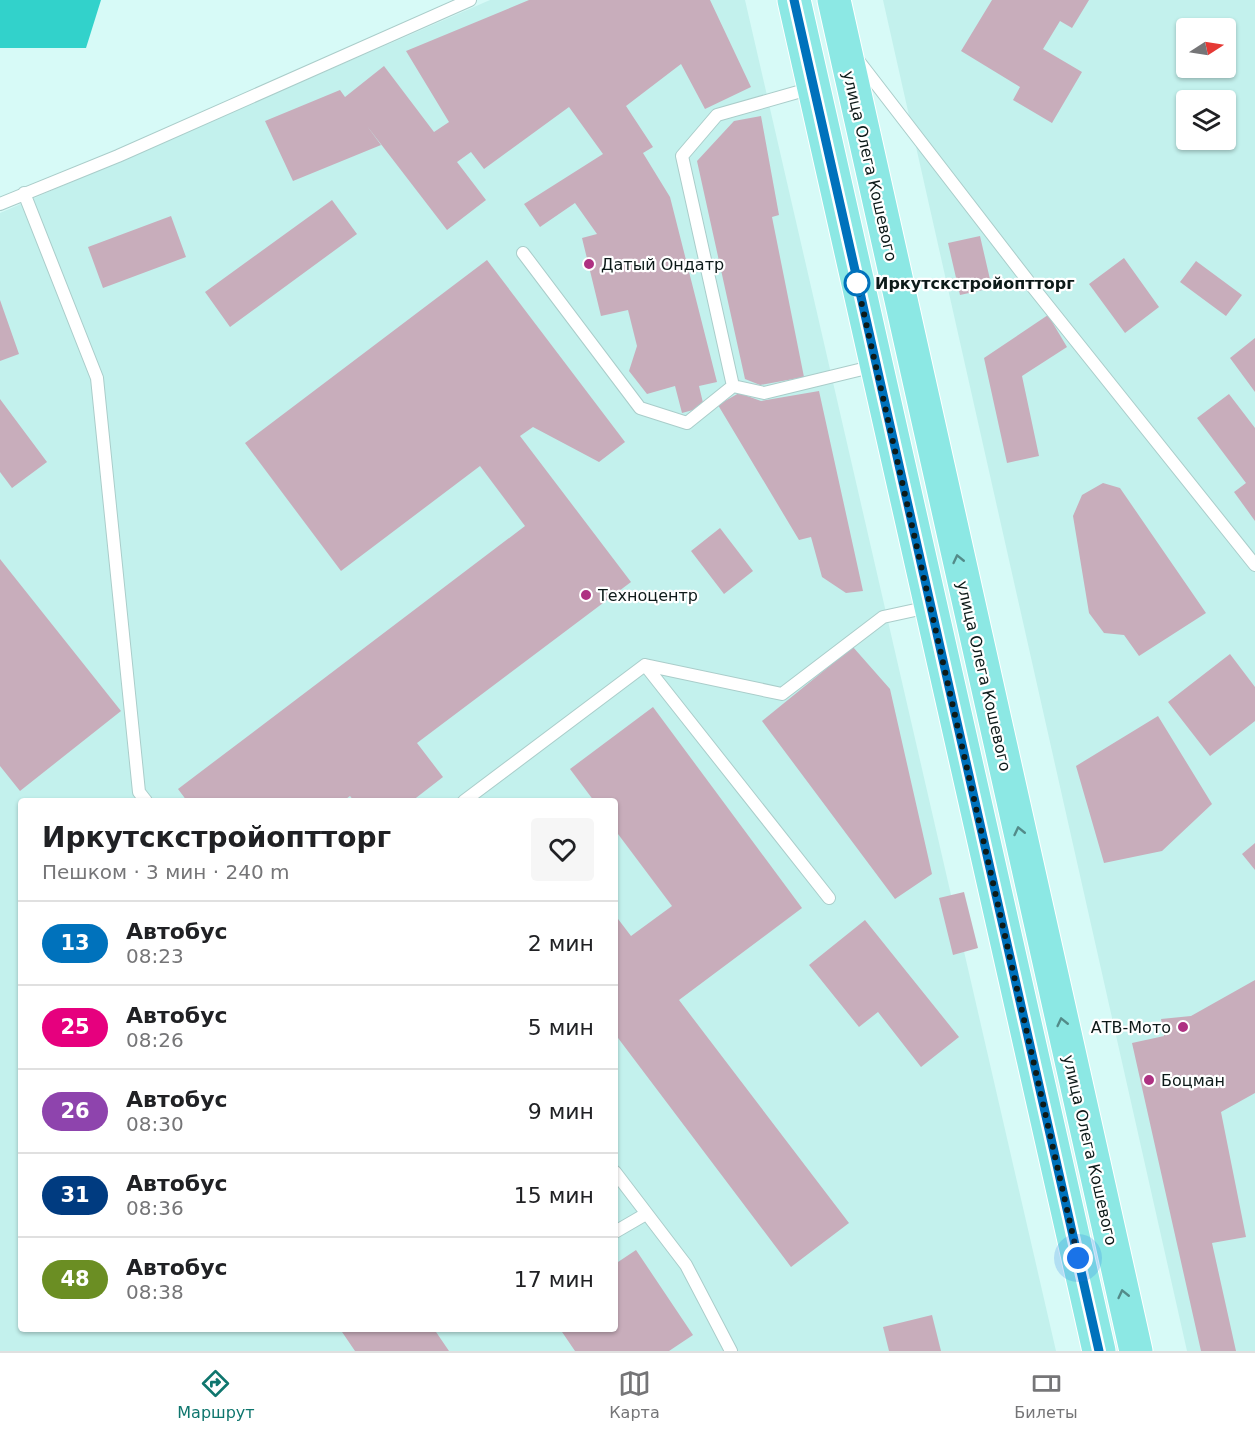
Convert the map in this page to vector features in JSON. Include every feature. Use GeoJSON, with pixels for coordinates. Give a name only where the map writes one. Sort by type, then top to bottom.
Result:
{"type":"FeatureCollection","features":[{"type":"Feature","properties":{"kind":"main road"},"geometry":{"type":"LineString","coordinates":[[794,0],[1099,1351]]}},
{"type":"Feature","properties":{"kind":"main road","name":"улица Олега Кошевого"},"geometry":{"type":"LineString","coordinates":[[834,0],[1136,1351]]}},
{"type":"Feature","properties":{"kind":"lane"},"geometry":{"type":"LineString","coordinates":[[0,204],[118,156],[470,0]]}},
{"type":"Feature","properties":{"kind":"lane"},"geometry":{"type":"LineString","coordinates":[[842,40],[1032,286],[1255,566]]}},
{"type":"Feature","properties":{"kind":"lane"},"geometry":{"type":"LineString","coordinates":[[733,386],[682,156],[717,115],[813,88]]}},
{"type":"Feature","properties":{"kind":"lane"},"geometry":{"type":"LineString","coordinates":[[24,193],[97,378],[139,792],[144,798]]}},
{"type":"Feature","properties":{"kind":"lane"},"geometry":{"type":"LineString","coordinates":[[523,253],[640,408],[687,423],[733,386]]}},
{"type":"Feature","properties":{"kind":"lane"},"geometry":{"type":"LineString","coordinates":[[733,386],[764,393],[876,366]]}},
{"type":"Feature","properties":{"kind":"lane"},"geometry":{"type":"LineString","coordinates":[[468,798],[645,665],[782,694],[883,617],[930,607]]}},
{"type":"Feature","properties":{"kind":"lane"},"geometry":{"type":"LineString","coordinates":[[645,665],[829,898]]}},
{"type":"Feature","properties":{"kind":"lane"},"geometry":{"type":"LineString","coordinates":[[618,1176],[686,1265],[731,1351]]}},
{"type":"Feature","properties":{"kind":"lane"},"geometry":{"type":"LineString","coordinates":[[618,1230],[646,1214]]}},
{"type":"Feature","properties":{"kind":"shaded area"},"geometry":{"type":"Polygon","coordinates":[[[490,0],[745,0],[1056,1351],[0,1351],[0,213],[490,0]]]}},
{"type":"Feature","properties":{"kind":"shaded area"},"geometry":{"type":"Polygon","coordinates":[[[883,0],[1255,0],[1255,1351],[1187,1351],[883,0]]]}},
{"type":"Feature","properties":{"kind":"water"},"geometry":{"type":"Polygon","coordinates":[[[0,0],[101,0],[86,48],[0,48],[0,0]]]}},
{"type":"Feature","properties":{"kind":"building"},"geometry":{"type":"Polygon","coordinates":[[[529,0],[710,0],[751,87],[705,109],[681,64],[626,106],[653,147],[643,153],[670,197],[717,382],[699,386],[704,407],[682,413],[675,386],[647,394],[629,371],[637,346],[628,310],[601,316],[582,238],[597,234],[575,203],[540,227],[524,204],[603,154],[569,107],[484,169],[471,152],[457,162],[486,200],[447,230],[367,126],[381,145],[293,181],[265,121],[340,90],[345,97],[384,66],[434,132],[449,122],[406,51],[529,0]]]}},
{"type":"Feature","properties":{"kind":"building"},"geometry":{"type":"Polygon","coordinates":[[[992,0],[1089,0],[1072,28],[1060,21],[1043,49],[1082,72],[1052,123],[1013,100],[1020,87],[961,51],[992,0]]]}},
{"type":"Feature","properties":{"kind":"building"},"geometry":{"type":"Polygon","coordinates":[[[761,116],[779,215],[772,217],[804,377],[760,385],[745,379],[697,161],[734,121],[761,116]]]}},
{"type":"Feature","properties":{"kind":"building"},"geometry":{"type":"Polygon","coordinates":[[[332,200],[357,234],[230,327],[205,292],[332,200]]]}},
{"type":"Feature","properties":{"kind":"building"},"geometry":{"type":"Polygon","coordinates":[[[171,216],[186,257],[103,288],[88,247],[171,216]]]}},
{"type":"Feature","properties":{"kind":"building"},"geometry":{"type":"Polygon","coordinates":[[[980,236],[992,288],[960,295],[948,243],[980,236]]]}},
{"type":"Feature","properties":{"kind":"building"},"geometry":{"type":"Polygon","coordinates":[[[1124,258],[1159,307],[1125,333],[1089,284],[1124,258]]]}},
{"type":"Feature","properties":{"kind":"building"},"geometry":{"type":"Polygon","coordinates":[[[487,260],[625,442],[599,462],[533,427],[520,436],[631,582],[417,743],[443,777],[416,798],[352,798],[350,796],[347,798],[185,798],[178,789],[525,526],[480,466],[341,571],[245,443],[487,260]]]}},
{"type":"Feature","properties":{"kind":"building"},"geometry":{"type":"Polygon","coordinates":[[[1196,261],[1242,295],[1226,316],[1180,282],[1196,261]]]}},
{"type":"Feature","properties":{"kind":"building"},"geometry":{"type":"Polygon","coordinates":[[[0,300],[19,354],[0,361],[0,300]]]}},
{"type":"Feature","properties":{"kind":"building"},"geometry":{"type":"Polygon","coordinates":[[[1048,315],[1067,347],[1022,376],[1039,456],[1007,463],[984,358],[1048,315]]]}},
{"type":"Feature","properties":{"kind":"building"},"geometry":{"type":"Polygon","coordinates":[[[1255,338],[1255,392],[1230,358],[1255,338]]]}},
{"type":"Feature","properties":{"kind":"building"},"geometry":{"type":"Polygon","coordinates":[[[819,391],[863,591],[846,593],[822,577],[811,537],[799,540],[718,405],[739,393],[761,401],[819,391]]]}},
{"type":"Feature","properties":{"kind":"building"},"geometry":{"type":"Polygon","coordinates":[[[1229,394],[1255,428],[1255,521],[1234,492],[1246,483],[1197,418],[1229,394]]]}},
{"type":"Feature","properties":{"kind":"building"},"geometry":{"type":"Polygon","coordinates":[[[0,399],[47,462],[12,488],[0,472],[0,399]]]}},
{"type":"Feature","properties":{"kind":"building"},"geometry":{"type":"Polygon","coordinates":[[[1103,483],[1120,488],[1206,613],[1139,656],[1124,635],[1104,633],[1089,613],[1073,516],[1082,495],[1103,483]]]}},
{"type":"Feature","properties":{"kind":"building"},"geometry":{"type":"Polygon","coordinates":[[[720,528],[753,571],[724,594],[691,551],[720,528]]]}},
{"type":"Feature","properties":{"kind":"building"},"geometry":{"type":"Polygon","coordinates":[[[0,559],[121,711],[20,791],[0,766],[0,559]]]}},
{"type":"Feature","properties":{"kind":"building"},"geometry":{"type":"Polygon","coordinates":[[[853,647],[890,689],[932,874],[895,899],[762,721],[853,647]]]}},
{"type":"Feature","properties":{"kind":"building"},"geometry":{"type":"Polygon","coordinates":[[[1230,654],[1255,687],[1255,721],[1210,756],[1168,702],[1230,654]]]}},
{"type":"Feature","properties":{"kind":"building"},"geometry":{"type":"Polygon","coordinates":[[[653,707],[802,908],[679,1000],[849,1223],[791,1267],[618,1038],[618,919],[631,936],[672,906],[618,834],[618,798],[592,798],[570,769],[653,707]]]}},
{"type":"Feature","properties":{"kind":"building"},"geometry":{"type":"Polygon","coordinates":[[[1158,716],[1212,804],[1162,851],[1104,863],[1076,766],[1158,716]]]}},
{"type":"Feature","properties":{"kind":"building"},"geometry":{"type":"Polygon","coordinates":[[[1255,843],[1255,870],[1242,854],[1255,843]]]}},
{"type":"Feature","properties":{"kind":"building"},"geometry":{"type":"Polygon","coordinates":[[[964,892],[978,948],[953,955],[939,898],[964,892]]]}},
{"type":"Feature","properties":{"kind":"building"},"geometry":{"type":"Polygon","coordinates":[[[865,920],[959,1037],[921,1067],[878,1012],[859,1027],[809,965],[865,920]]]}},
{"type":"Feature","properties":{"kind":"building"},"geometry":{"type":"Polygon","coordinates":[[[1255,980],[1255,1093],[1221,1112],[1246,1237],[1212,1243],[1236,1351],[1201,1351],[1132,1043],[1164,1036],[1161,1019],[1191,1016],[1255,980]]]}},
{"type":"Feature","properties":{"kind":"building"},"geometry":{"type":"Polygon","coordinates":[[[636,1250],[693,1335],[669,1351],[575,1351],[562,1332],[618,1332],[618,1262],[636,1250]]]}},
{"type":"Feature","properties":{"kind":"building"},"geometry":{"type":"Polygon","coordinates":[[[932,1315],[941,1351],[889,1351],[883,1327],[932,1315]]]}},
{"type":"Feature","properties":{"kind":"building"},"geometry":{"type":"Polygon","coordinates":[[[342,1332],[436,1332],[449,1351],[355,1351],[342,1332]]]}},
{"type":"Feature","properties":{"kind":"bus line","name":"13"},"geometry":{"type":"LineString","coordinates":[[794,0],[1099,1351]]}},
{"type":"Feature","properties":{"kind":"place","name":"Датый Ондатр"},"geometry":{"type":"Point","coordinates":[589,264]}},
{"type":"Feature","properties":{"kind":"place","name":"Иркутскстройоптторг"},"geometry":{"type":"Point","coordinates":[857,283]}},
{"type":"Feature","properties":{"kind":"place","name":"Техноцентр"},"geometry":{"type":"Point","coordinates":[586,595]}},
{"type":"Feature","properties":{"kind":"place","name":"АТВ-Мото"},"geometry":{"type":"Point","coordinates":[1183,1027]}},
{"type":"Feature","properties":{"kind":"place","name":"Боцман"},"geometry":{"type":"Point","coordinates":[1149,1080]}},
{"type":"Feature","properties":{"kind":"route"},"geometry":{"type":"LineString","coordinates":[[857,283],[1078,1258]]}}]}
